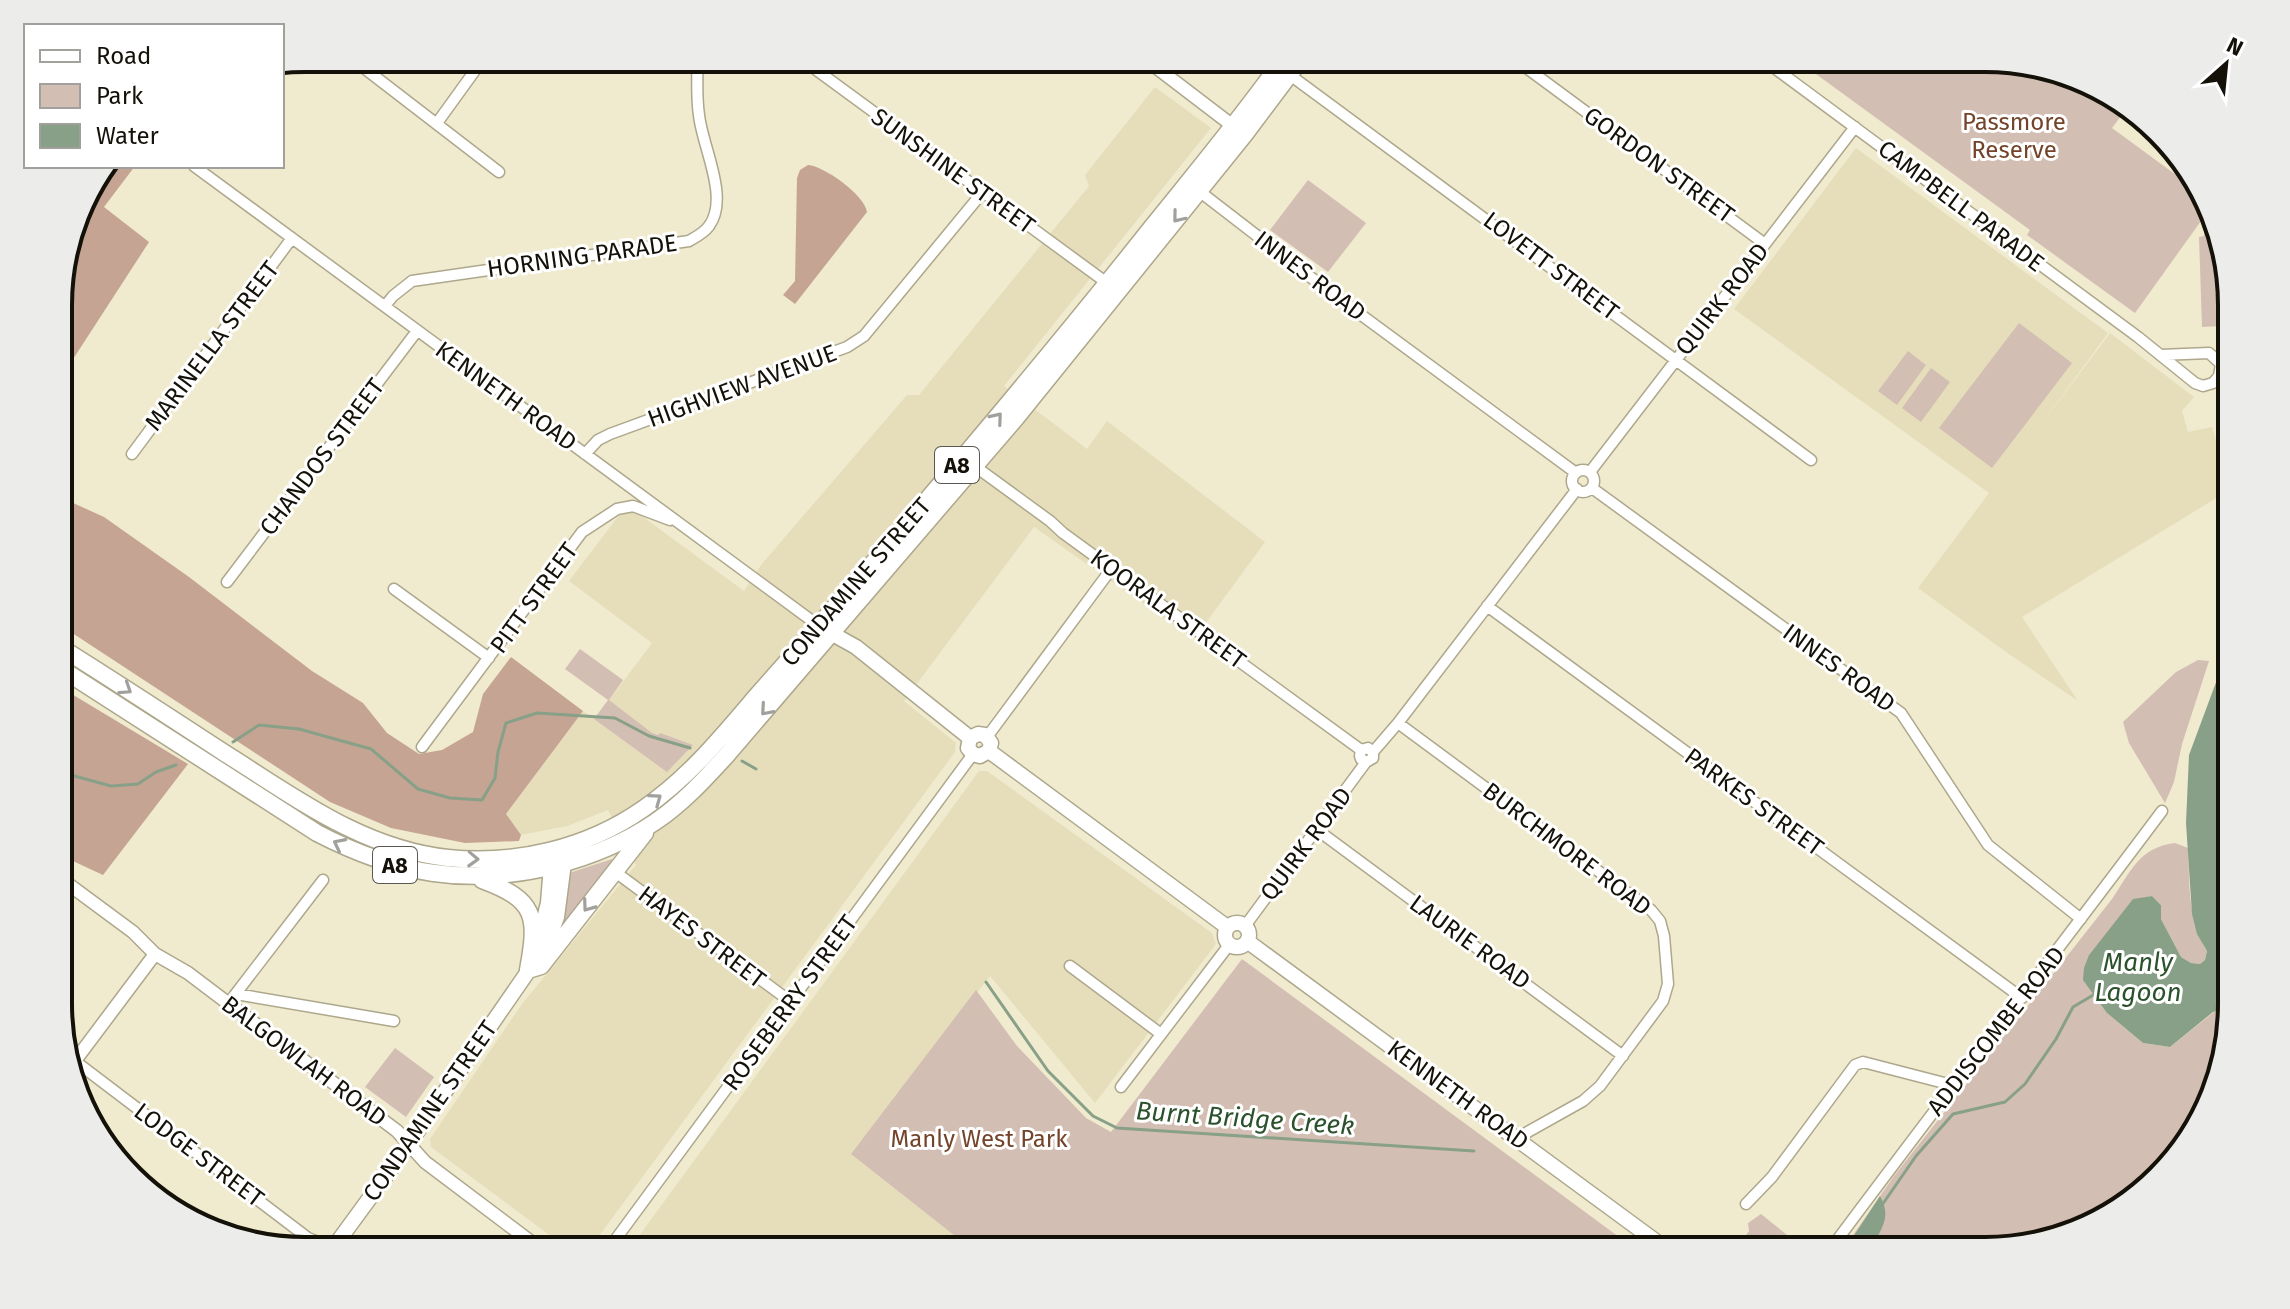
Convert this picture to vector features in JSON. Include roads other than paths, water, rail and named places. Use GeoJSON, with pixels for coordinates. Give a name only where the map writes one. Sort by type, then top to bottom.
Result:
{"type":"FeatureCollection","features":[{"type":"Feature","properties":{"kind":"highway","name":"CONDAMINE STREET"},"geometry":{"type":"LineString","coordinates":[[556,860],[641,811],[705,755],[729,740],[825,630],[976,467],[1199,191],[1275,72]]}},
{"type":"Feature","properties":{"kind":"highway","name":"CONDAMINE STREET"},"geometry":{"type":"LineString","coordinates":[[825,630],[1107,283],[1292,72]]}},
{"type":"Feature","properties":{"kind":"highway","name":"A8"},"geometry":{"type":"LineString","coordinates":[[72,655],[298,800],[374,841],[421,853],[473,859],[556,860]]}},
{"type":"Feature","properties":{"kind":"highway","name":"A8"},"geometry":{"type":"LineString","coordinates":[[72,676],[288,815],[347,849],[408,869],[473,877],[499,876],[611,846],[654,823]]}},
{"type":"Feature","properties":{"kind":"highway","name":"CONDAMINE STREET"},"geometry":{"type":"LineString","coordinates":[[654,823],[691,793],[722,761],[729,740]]}},
{"type":"Feature","properties":{"kind":"highway"},"geometry":{"type":"LineString","coordinates":[[473,877],[515,895],[527,907],[534,937],[528,970],[541,966],[654,823]]}},
{"type":"Feature","properties":{"kind":"main road","name":"KENNETH ROAD"},"geometry":{"type":"LineString","coordinates":[[825,630],[856,647],[970,738]]}},
{"type":"Feature","properties":{"kind":"main road"},"geometry":{"type":"LineString","coordinates":[[988,744],[980,756],[968,748],[970,738],[978,734],[1227,927]]}},
{"type":"Feature","properties":{"kind":"main road","name":"CONDAMINE STREET"},"geometry":{"type":"LineString","coordinates":[[341,1237],[409,1144],[528,970],[539,943],[556,860]]}},
{"type":"Feature","properties":{"kind":"main road"},"geometry":{"type":"LineString","coordinates":[[1237,923],[1246,933],[1240,947],[1229,945],[1225,938],[1227,927],[1237,923]]}},
{"type":"Feature","properties":{"kind":"main road","name":"KENNETH ROAD"},"geometry":{"type":"LineString","coordinates":[[1246,933],[1650,1237]]}},
{"type":"Feature","properties":{"kind":"street"},"geometry":{"type":"LineString","coordinates":[[370,72],[499,172]]}},
{"type":"Feature","properties":{"kind":"street"},"geometry":{"type":"LineString","coordinates":[[437,123],[474,72]]}},
{"type":"Feature","properties":{"kind":"street","name":"HORNING PARADE"},"geometry":{"type":"LineString","coordinates":[[385,306],[412,281],[689,241],[699,235],[714,218],[716,195],[699,117],[697,72]]}},
{"type":"Feature","properties":{"kind":"street","name":"SUNSHINE STREET"},"geometry":{"type":"LineString","coordinates":[[819,72],[1107,283]]}},
{"type":"Feature","properties":{"kind":"street"},"geometry":{"type":"LineString","coordinates":[[1162,72],[1239,130]]}},
{"type":"Feature","properties":{"kind":"street","name":"GORDON STREET"},"geometry":{"type":"LineString","coordinates":[[1532,72],[1765,244]]}},
{"type":"Feature","properties":{"kind":"street","name":"CAMPBELL PARADE"},"geometry":{"type":"LineString","coordinates":[[1780,72],[2195,383],[2203,386],[2213,383],[2218,377]]}},
{"type":"Feature","properties":{"kind":"street","name":"LOVETT STREET"},"geometry":{"type":"LineString","coordinates":[[1290,75],[1811,460]]}},
{"type":"Feature","properties":{"kind":"street","name":"QUIRK ROAD"},"geometry":{"type":"LineString","coordinates":[[1590,472],[1855,127]]}},
{"type":"Feature","properties":{"kind":"street","name":"KENNETH ROAD"},"geometry":{"type":"LineString","coordinates":[[197,168],[825,630]]}},
{"type":"Feature","properties":{"kind":"street","name":"INNES ROAD"},"geometry":{"type":"LineString","coordinates":[[1199,191],[1326,289],[1576,473]]}},
{"type":"Feature","properties":{"kind":"street","name":"HIGHVIEW AVENUE"},"geometry":{"type":"LineString","coordinates":[[585,454],[598,440],[610,434],[855,342],[864,336],[982,193]]}},
{"type":"Feature","properties":{"kind":"street","name":"MARINELLA STREET"},"geometry":{"type":"LineString","coordinates":[[132,454],[292,238]]}},
{"type":"Feature","properties":{"kind":"street","name":"CHANDOS STREET"},"geometry":{"type":"LineString","coordinates":[[227,582],[417,331]]}},
{"type":"Feature","properties":{"kind":"street","name":"CAMPBELL PARADE"},"geometry":{"type":"LineString","coordinates":[[2160,355],[2201,352],[2209,353],[2218,360]]}},
{"type":"Feature","properties":{"kind":"street","name":"KOORALA STREET"},"geometry":{"type":"LineString","coordinates":[[976,467],[1367,751]]}},
{"type":"Feature","properties":{"kind":"street"},"geometry":{"type":"LineString","coordinates":[[1582,470],[1590,472],[1594,478],[1592,488],[1585,491],[1577,489],[1573,483],[1576,473],[1582,470]]}},
{"type":"Feature","properties":{"kind":"street","name":"INNES ROAD"},"geometry":{"type":"LineString","coordinates":[[1592,488],[1901,713],[1988,845],[2081,919]]}},
{"type":"Feature","properties":{"kind":"street"},"geometry":{"type":"LineString","coordinates":[[1367,751],[1398,723],[1577,489]]}},
{"type":"Feature","properties":{"kind":"street","name":"PITT STREET"},"geometry":{"type":"LineString","coordinates":[[422,747],[582,532],[617,509],[633,506],[677,522]]}},
{"type":"Feature","properties":{"kind":"street"},"geometry":{"type":"LineString","coordinates":[[988,744],[1112,568]]}},
{"type":"Feature","properties":{"kind":"street"},"geometry":{"type":"LineString","coordinates":[[394,589],[489,658]]}},
{"type":"Feature","properties":{"kind":"street","name":"PARKES STREET"},"geometry":{"type":"LineString","coordinates":[[1487,606],[2022,998]]}},
{"type":"Feature","properties":{"kind":"street","name":"BURCHMORE ROAD"},"geometry":{"type":"LineString","coordinates":[[1398,723],[1651,910],[1660,921],[1668,984],[1663,1001],[1600,1086],[1583,1101],[1517,1138]]}},
{"type":"Feature","properties":{"kind":"street","name":"QUIRK ROAD"},"geometry":{"type":"LineString","coordinates":[[1246,933],[1316,829],[1366,762],[1360,758],[1367,751]]}},
{"type":"Feature","properties":{"kind":"street","name":"ROSEBERRY STREET"},"geometry":{"type":"LineString","coordinates":[[617,1237],[973,754]]}},
{"type":"Feature","properties":{"kind":"street","name":"ADDISCOMBE ROAD"},"geometry":{"type":"LineString","coordinates":[[1839,1237],[2162,811]]}},
{"type":"Feature","properties":{"kind":"street","name":"LAURIE ROAD"},"geometry":{"type":"LineString","coordinates":[[1316,829],[1623,1056]]}},
{"type":"Feature","properties":{"kind":"street","name":"HAYES STREET"},"geometry":{"type":"LineString","coordinates":[[614,871],[791,1002]]}},
{"type":"Feature","properties":{"kind":"street"},"geometry":{"type":"LineString","coordinates":[[323,880],[232,999],[394,1021]]}},
{"type":"Feature","properties":{"kind":"street","name":"BALGOWLAH ROAD"},"geometry":{"type":"LineString","coordinates":[[72,887],[133,932],[155,954],[232,999],[397,1131],[425,1162],[524,1237]]}},
{"type":"Feature","properties":{"kind":"street"},"geometry":{"type":"LineString","coordinates":[[1121,1087],[1229,945]]}},
{"type":"Feature","properties":{"kind":"street"},"geometry":{"type":"LineString","coordinates":[[78,1052],[155,954]]}},
{"type":"Feature","properties":{"kind":"street"},"geometry":{"type":"LineString","coordinates":[[1070,966],[1161,1034]]}},
{"type":"Feature","properties":{"kind":"street"},"geometry":{"type":"LineString","coordinates":[[1746,1204],[1772,1177],[1855,1065],[1863,1062],[1952,1085]]}},
{"type":"Feature","properties":{"kind":"street","name":"LODGE STREET"},"geometry":{"type":"LineString","coordinates":[[82,1069],[307,1237]]}},
{"type":"Feature","properties":{"kind":"water","name":"Manly Lagoon"},"geometry":{"type":"Polygon","coordinates":[[[2218,677],[2218,1011],[2170,1047],[2143,1043],[2107,1013],[2083,980],[2089,955],[2133,899],[2152,896],[2161,905],[2161,919],[2181,957],[2191,963],[2200,964],[2205,960],[2207,951],[2197,934],[2192,914],[2186,823],[2189,755],[2218,677]]]}},
{"type":"Feature","properties":{"kind":"water"},"geometry":{"type":"Polygon","coordinates":[[[1880,1196],[1885,1215],[1878,1237],[1853,1237],[1880,1196]]]}},
{"type":"Feature","properties":{"kind":"waterway","name":"Burnt Bridge Creek"},"geometry":{"type":"LineString","coordinates":[[233,742],[259,725],[299,729],[371,749],[418,789],[450,798],[482,800],[495,778],[506,723],[537,713],[615,718],[649,736],[690,748]]}},
{"type":"Feature","properties":{"kind":"waterway","name":"Burnt Bridge Creek"},"geometry":{"type":"LineString","coordinates":[[742,761],[756,769]]}},
{"type":"Feature","properties":{"kind":"waterway","name":"Burnt Bridge Creek"},"geometry":{"type":"LineString","coordinates":[[72,775],[111,786],[138,784],[156,772],[176,765]]}},
{"type":"Feature","properties":{"kind":"waterway","name":"Burnt Bridge Creek"},"geometry":{"type":"LineString","coordinates":[[986,982],[1048,1071],[1093,1116],[1117,1128],[1474,1151]]}},
{"type":"Feature","properties":{"kind":"waterway","name":"Burnt Bridge Creek"},"geometry":{"type":"LineString","coordinates":[[1882,1205],[1916,1156],[1953,1114],[2005,1102],[2025,1084],[2056,1039],[2073,1007],[2095,994]]}},
{"type":"Feature","properties":{"kind":"park label","name":"Passmore Reserve"},"geometry":{"type":"Point","coordinates":[2014,136]}},
{"type":"Feature","properties":{"kind":"park label","name":"Manly West Park"},"geometry":{"type":"Point","coordinates":[979,1139]}}]}
